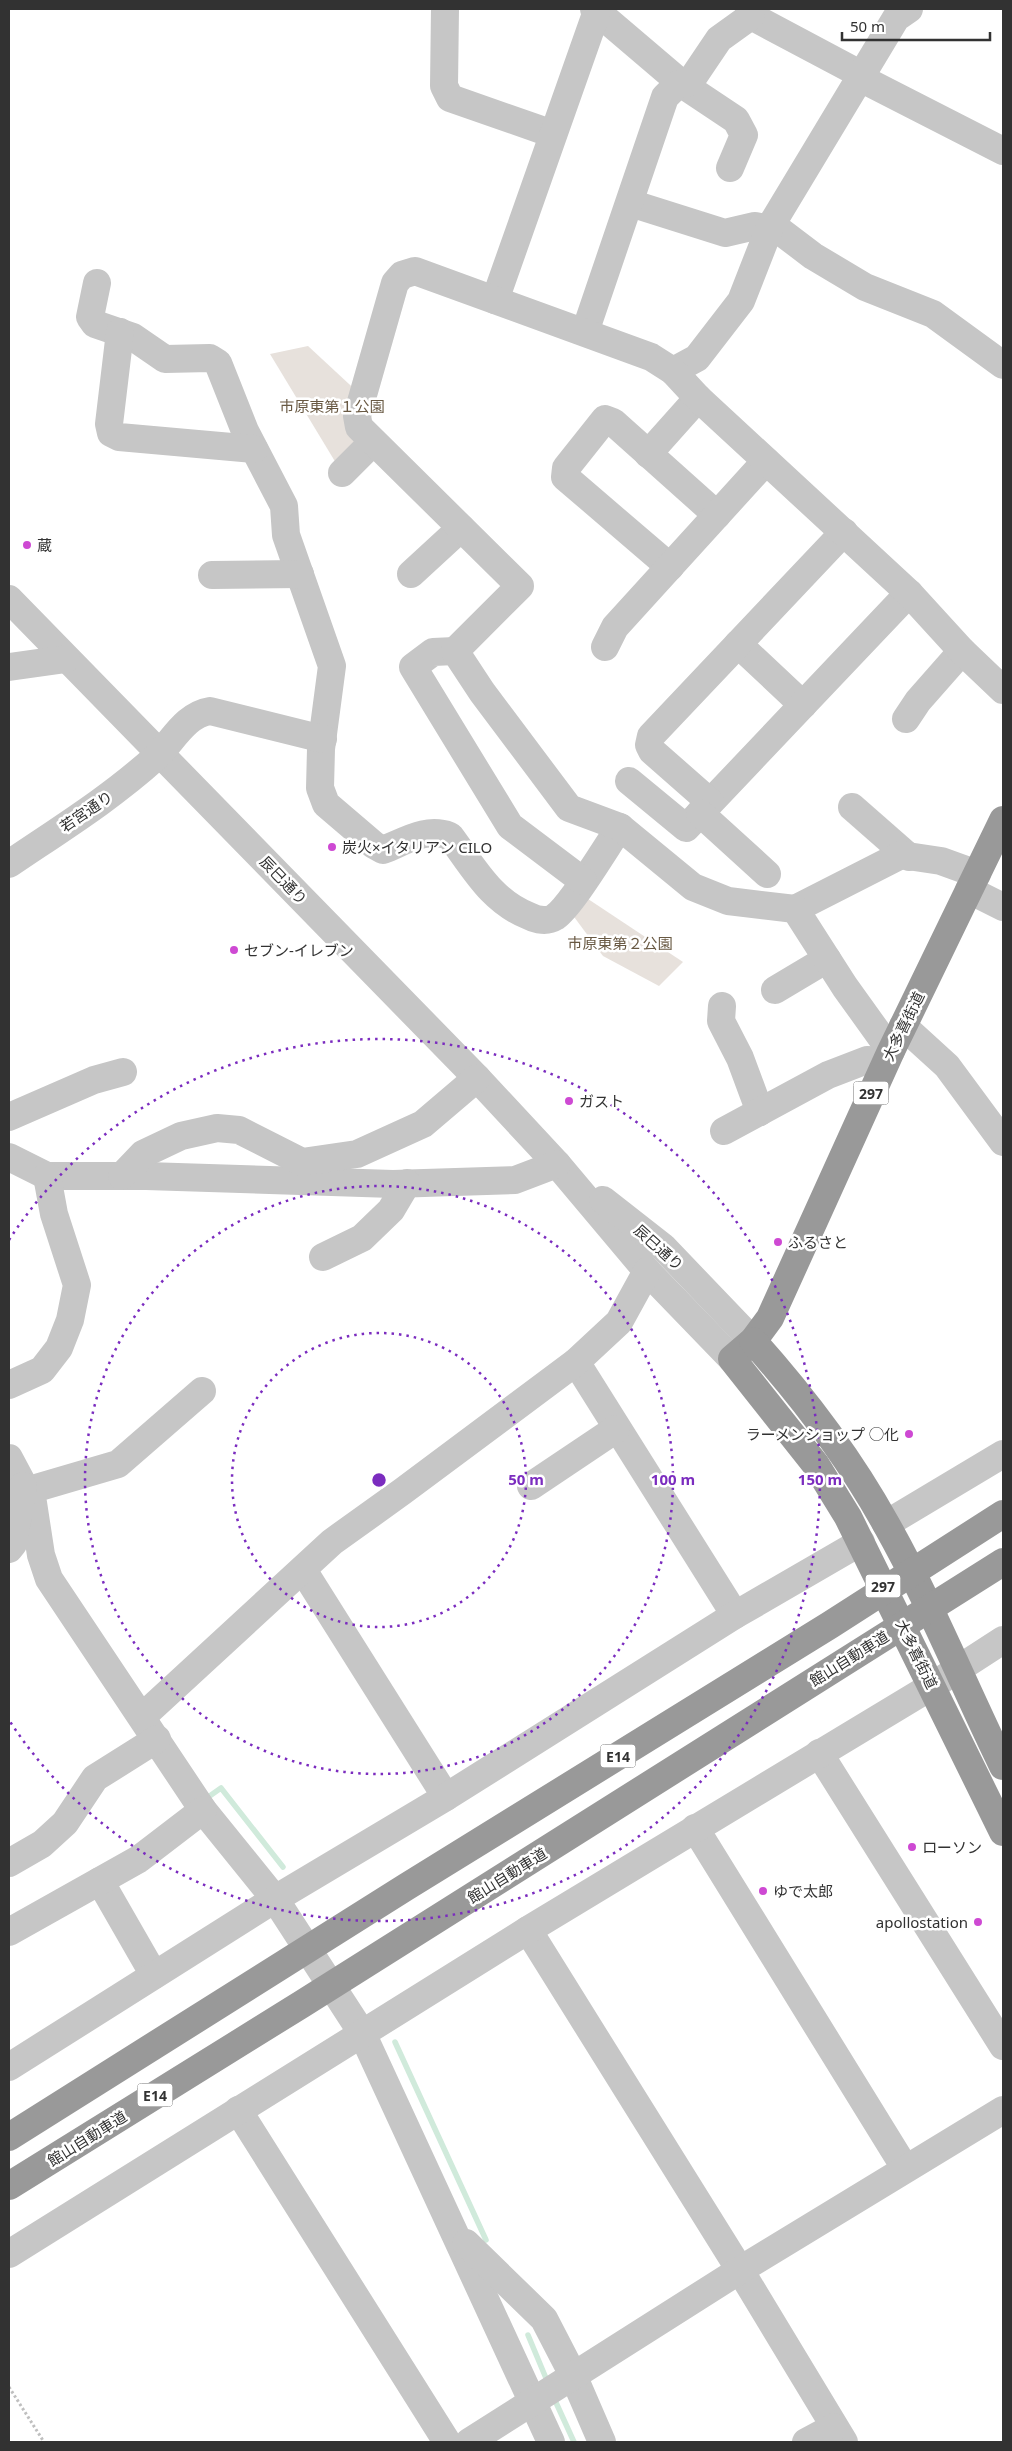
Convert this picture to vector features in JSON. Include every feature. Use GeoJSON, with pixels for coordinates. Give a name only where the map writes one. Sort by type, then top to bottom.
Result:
{"type":"FeatureCollection","features":[{"type":"Feature","properties":{"kind":"highway","name":"大多喜街道"},"geometry":{"type":"LineString","coordinates":[[1003,820],[903,1026],[770,1318],[753,1341],[732,1359],[816,1465],[861,1542],[1003,1832]]}},
{"type":"Feature","properties":{"kind":"highway","name":"大多喜街道"},"geometry":{"type":"LineString","coordinates":[[753,1341],[811,1408],[846,1458],[886,1524],[1003,1766]]}},
{"type":"Feature","properties":{"kind":"highway","name":"E14"},"geometry":{"type":"LineString","coordinates":[[9,2137],[406,1887],[830,1625],[1003,1514]]}},
{"type":"Feature","properties":{"kind":"highway","name":"館山自動車道"},"geometry":{"type":"LineString","coordinates":[[9,2186],[427,1926],[1003,1562]]}},
{"type":"Feature","properties":{"kind":"street"},"geometry":{"type":"LineString","coordinates":[[445,9],[444,86],[450,98],[553,134]]}},
{"type":"Feature","properties":{"kind":"street"},"geometry":{"type":"LineString","coordinates":[[450,9],[459,9]]}},
{"type":"Feature","properties":{"kind":"street"},"geometry":{"type":"LineString","coordinates":[[673,371],[697,358],[741,301],[770,227],[896,18],[909,9]]}},
{"type":"Feature","properties":{"kind":"street"},"geometry":{"type":"LineString","coordinates":[[496,300],[595,10],[682,84],[736,120],[742,128],[744,135],[730,168]]}},
{"type":"Feature","properties":{"kind":"street"},"geometry":{"type":"LineString","coordinates":[[585,332],[630,203],[664,97],[677,85],[690,82],[719,39],[750,12],[862,75],[870,83],[1003,151]]}},
{"type":"Feature","properties":{"kind":"street"},"geometry":{"type":"LineString","coordinates":[[630,203],[725,233],[755,226],[770,227],[780,231],[813,256],[865,287],[933,314],[1003,365]]}},
{"type":"Feature","properties":{"kind":"street"},"geometry":{"type":"LineString","coordinates":[[583,882],[510,826],[414,668],[433,652],[455,651],[520,586],[359,427],[357,416],[395,283],[402,275],[415,271],[651,357],[673,371],[698,398],[909,593],[962,651],[1003,690]]}},
{"type":"Feature","properties":{"kind":"street"},"geometry":{"type":"LineString","coordinates":[[97,283],[90,317],[95,324],[134,337],[165,359],[210,358],[218,363],[254,449],[284,506],[286,534],[332,666],[323,739],[320,788],[326,804],[374,845],[383,850],[428,832],[439,832],[450,836],[494,896],[512,910],[539,920],[554,918],[583,882],[620,827]]}},
{"type":"Feature","properties":{"kind":"street"},"geometry":{"type":"LineString","coordinates":[[120,332],[109,424],[110,433],[119,437],[254,449]]}},
{"type":"Feature","properties":{"kind":"street"},"geometry":{"type":"LineString","coordinates":[[648,454],[698,398]]}},
{"type":"Feature","properties":{"kind":"street"},"geometry":{"type":"LineString","coordinates":[[670,567],[564,477],[566,468],[605,419],[612,422],[717,515]]}},
{"type":"Feature","properties":{"kind":"street"},"geometry":{"type":"LineString","coordinates":[[342,473],[373,442]]}},
{"type":"Feature","properties":{"kind":"street"},"geometry":{"type":"LineString","coordinates":[[605,647],[616,627],[766,461]]}},
{"type":"Feature","properties":{"kind":"street"},"geometry":{"type":"LineString","coordinates":[[412,574],[461,528]]}},
{"type":"Feature","properties":{"kind":"street"},"geometry":{"type":"LineString","coordinates":[[767,874],[699,815],[649,745],[652,736],[844,532]]}},
{"type":"Feature","properties":{"kind":"street"},"geometry":{"type":"LineString","coordinates":[[212,575],[300,574]]}},
{"type":"Feature","properties":{"kind":"street"},"geometry":{"type":"LineString","coordinates":[[699,815],[909,593]]}},
{"type":"Feature","properties":{"kind":"street","name":"辰巳通り"},"geometry":{"type":"LineString","coordinates":[[9,599],[477,1078],[557,1164],[648,1271],[732,1359]]}},
{"type":"Feature","properties":{"kind":"street"},"geometry":{"type":"LineString","coordinates":[[738,644],[803,705]]}},
{"type":"Feature","properties":{"kind":"street"},"geometry":{"type":"LineString","coordinates":[[455,651],[482,692],[569,808],[620,827],[692,888],[728,901],[795,909],[901,855],[941,862],[973,882],[1003,907]]}},
{"type":"Feature","properties":{"kind":"street"},"geometry":{"type":"LineString","coordinates":[[906,719],[918,701],[962,651]]}},
{"type":"Feature","properties":{"kind":"street"},"geometry":{"type":"LineString","coordinates":[[9,667],[66,659]]}},
{"type":"Feature","properties":{"kind":"street","name":"若宮通り"},"geometry":{"type":"LineString","coordinates":[[9,864],[128,782],[160,753],[198,713],[210,711],[323,739]]}},
{"type":"Feature","properties":{"kind":"street"},"geometry":{"type":"LineString","coordinates":[[629,781],[699,815]]}},
{"type":"Feature","properties":{"kind":"street"},"geometry":{"type":"LineString","coordinates":[[852,807],[909,856]]}},
{"type":"Feature","properties":{"kind":"street"},"geometry":{"type":"LineString","coordinates":[[724,1131],[828,1075],[867,1060],[889,1056],[795,909]]}},
{"type":"Feature","properties":{"kind":"street"},"geometry":{"type":"LineString","coordinates":[[775,990],[827,959]]}},
{"type":"Feature","properties":{"kind":"street"},"geometry":{"type":"LineString","coordinates":[[722,1006],[721,1021],[740,1058],[760,1112]]}},
{"type":"Feature","properties":{"kind":"street"},"geometry":{"type":"LineString","coordinates":[[903,1026],[947,1066],[1003,1142]]}},
{"type":"Feature","properties":{"kind":"street"},"geometry":{"type":"LineString","coordinates":[[9,1117],[94,1080],[123,1072]]}},
{"type":"Feature","properties":{"kind":"street"},"geometry":{"type":"LineString","coordinates":[[122,1176],[143,1154],[181,1136],[217,1128],[239,1130],[302,1162],[357,1154],[423,1124],[477,1078]]}},
{"type":"Feature","properties":{"kind":"street"},"geometry":{"type":"LineString","coordinates":[[9,1157],[47,1176],[407,1183],[515,1180],[557,1164]]}},
{"type":"Feature","properties":{"kind":"street","name":"辰巳通り"},"geometry":{"type":"LineString","coordinates":[[557,1164],[663,1247],[753,1341]]}},
{"type":"Feature","properties":{"kind":"street"},"geometry":{"type":"LineString","coordinates":[[9,1384],[42,1370],[59,1348],[72,1312],[77,1285],[54,1214],[47,1176]]}},
{"type":"Feature","properties":{"kind":"street"},"geometry":{"type":"LineString","coordinates":[[323,1257],[362,1238],[391,1210],[407,1183]]}},
{"type":"Feature","properties":{"kind":"street"},"geometry":{"type":"LineString","coordinates":[[143,1716],[332,1542],[576,1362],[619,1322],[648,1271]]}},
{"type":"Feature","properties":{"kind":"street"},"geometry":{"type":"LineString","coordinates":[[576,1362],[616,1429],[735,1615]]}},
{"type":"Feature","properties":{"kind":"street"},"geometry":{"type":"LineString","coordinates":[[24,1488],[118,1464],[202,1391]]}},
{"type":"Feature","properties":{"kind":"street"},"geometry":{"type":"LineString","coordinates":[[531,1486],[616,1429]]}},
{"type":"Feature","properties":{"kind":"street"},"geometry":{"type":"LineString","coordinates":[[886,1524],[1003,1454]]}},
{"type":"Feature","properties":{"kind":"street"},"geometry":{"type":"LineString","coordinates":[[9,1458],[33,1503],[41,1555],[49,1579],[143,1716],[204,1810],[275,1899],[362,2033],[551,2442]]}},
{"type":"Feature","properties":{"kind":"street"},"geometry":{"type":"LineString","coordinates":[[9,1549],[13,1544],[24,1488]]}},
{"type":"Feature","properties":{"kind":"street"},"geometry":{"type":"LineString","coordinates":[[9,2067],[275,1899],[446,1797],[735,1615],[861,1542]]}},
{"type":"Feature","properties":{"kind":"street"},"geometry":{"type":"LineString","coordinates":[[303,1570],[446,1797]]}},
{"type":"Feature","properties":{"kind":"street"},"geometry":{"type":"LineString","coordinates":[[9,2254],[528,1930],[819,1752],[932,1686],[1003,1640]]}},
{"type":"Feature","properties":{"kind":"street"},"geometry":{"type":"LineString","coordinates":[[9,1863],[42,1844],[64,1823],[94,1778],[157,1739]]}},
{"type":"Feature","properties":{"kind":"street"},"geometry":{"type":"LineString","coordinates":[[819,1752],[1003,2046]]}},
{"type":"Feature","properties":{"kind":"street"},"geometry":{"type":"LineString","coordinates":[[9,1932],[138,1859],[204,1810]]}},
{"type":"Feature","properties":{"kind":"street"},"geometry":{"type":"LineString","coordinates":[[695,1828],[905,2168]]}},
{"type":"Feature","properties":{"kind":"street"},"geometry":{"type":"LineString","coordinates":[[100,1881],[154,1975]]}},
{"type":"Feature","properties":{"kind":"street"},"geometry":{"type":"LineString","coordinates":[[528,1930],[740,2270],[839,2434],[806,2442]]}},
{"type":"Feature","properties":{"kind":"street"},"geometry":{"type":"LineString","coordinates":[[238,2110],[447,2442]]}},
{"type":"Feature","properties":{"kind":"street"},"geometry":{"type":"LineString","coordinates":[[469,2442],[740,2270],[1003,2110]]}},
{"type":"Feature","properties":{"kind":"street"},"geometry":{"type":"LineString","coordinates":[[455,2232],[544,2319],[573,2375],[602,2442]]}},
{"type":"Feature","properties":{"kind":"path"},"geometry":{"type":"LineString","coordinates":[[9,2387],[44,2442]]}},
{"type":"Feature","properties":{"kind":"green space","name":"市原東第１公園"},"geometry":{"type":"Polygon","coordinates":[[[308,346],[363,397],[373,442],[342,473],[270,354],[308,346]]]}},
{"type":"Feature","properties":{"kind":"green space","name":"市原東第２公園"},"geometry":{"type":"Polygon","coordinates":[[[576,891],[683,962],[659,986],[603,956],[566,906],[576,891]]]}},
{"type":"Feature","properties":{"kind":"waterway"},"geometry":{"type":"LineString","coordinates":[[204,1800],[221,1788],[283,1867]]}},
{"type":"Feature","properties":{"kind":"waterway"},"geometry":{"type":"LineString","coordinates":[[395,2042],[486,2240]]}},
{"type":"Feature","properties":{"kind":"waterway"},"geometry":{"type":"LineString","coordinates":[[528,2335],[548,2383]]}},
{"type":"Feature","properties":{"kind":"waterway"},"geometry":{"type":"LineString","coordinates":[[553,2396],[574,2442]]}},
{"type":"Feature","properties":{"kind":"place","name":"蔵"},"geometry":{"type":"Point","coordinates":[27,545]}},
{"type":"Feature","properties":{"kind":"place","name":"炭火×イタリアン CILO"},"geometry":{"type":"Point","coordinates":[332,847]}},
{"type":"Feature","properties":{"kind":"place","name":"セブン-イレブン"},"geometry":{"type":"Point","coordinates":[234,950]}},
{"type":"Feature","properties":{"kind":"place","name":"ガスト"},"geometry":{"type":"Point","coordinates":[569,1101]}},
{"type":"Feature","properties":{"kind":"place","name":"ふるさと"},"geometry":{"type":"Point","coordinates":[778,1242]}},
{"type":"Feature","properties":{"kind":"place","name":"ラーメンショップ ◯化"},"geometry":{"type":"Point","coordinates":[909,1434]}},
{"type":"Feature","properties":{"kind":"place","name":"ローソン"},"geometry":{"type":"Point","coordinates":[912,1847]}},
{"type":"Feature","properties":{"kind":"place","name":"ゆで太郎"},"geometry":{"type":"Point","coordinates":[763,1891]}},
{"type":"Feature","properties":{"kind":"place","name":"apollostation"},"geometry":{"type":"Point","coordinates":[978,1922]}}]}
